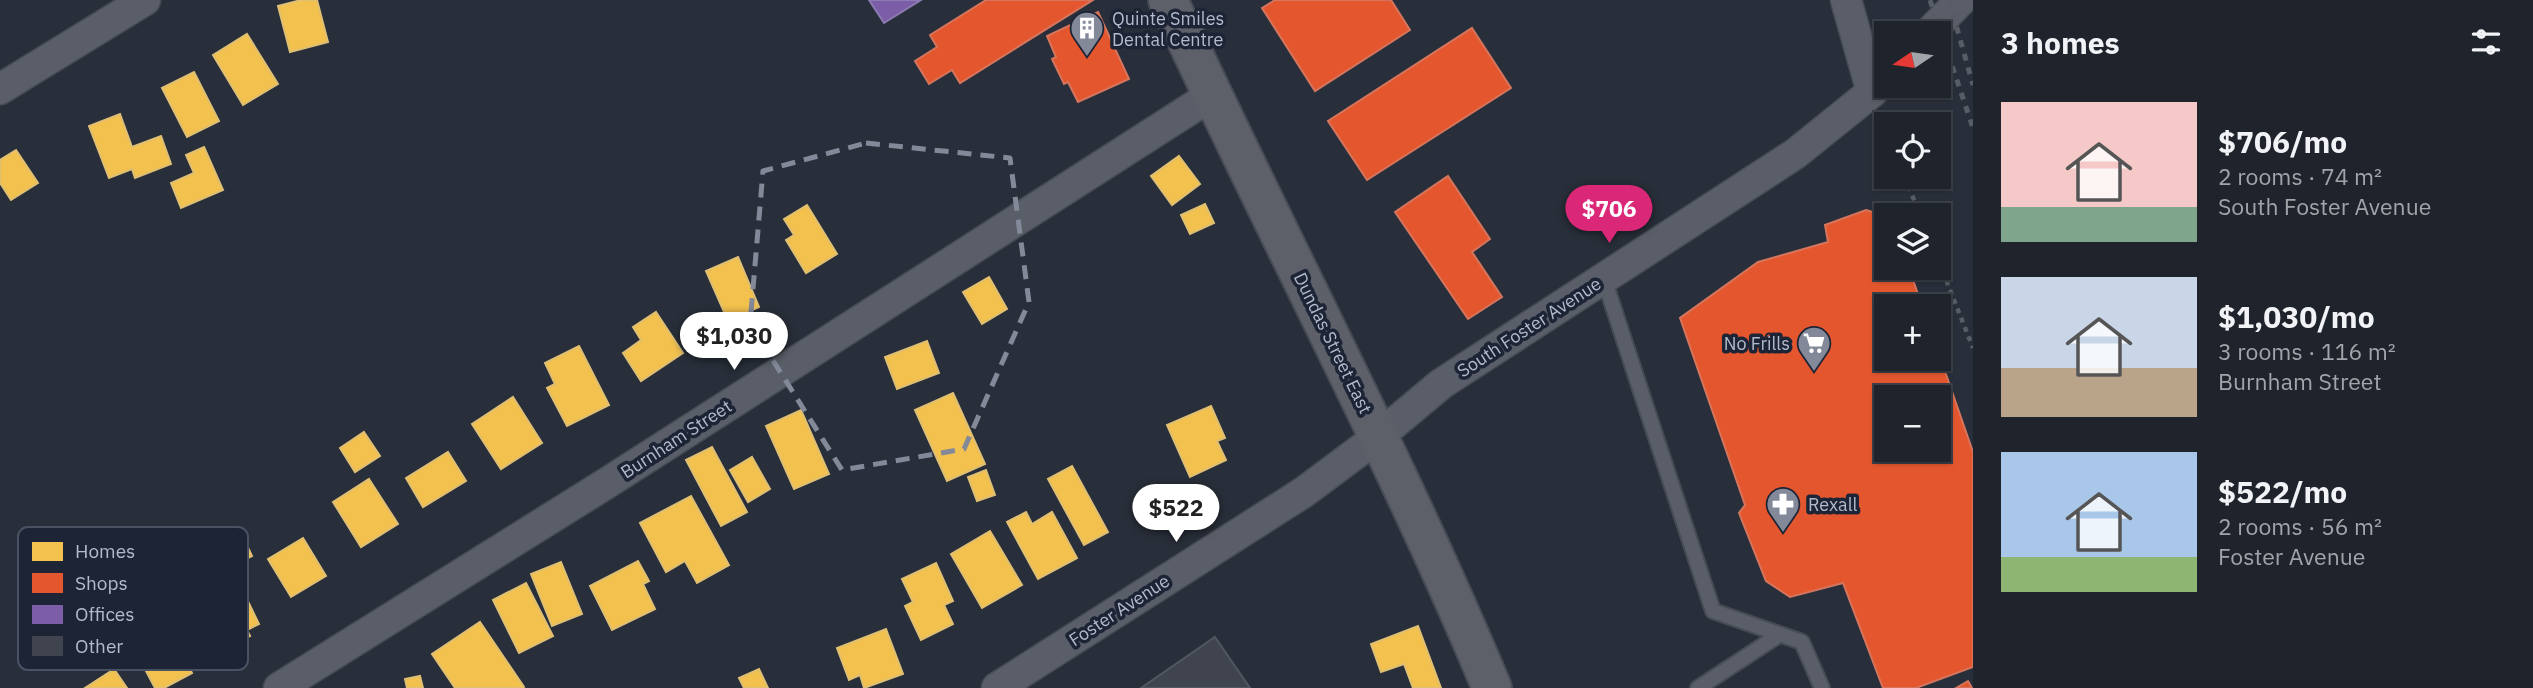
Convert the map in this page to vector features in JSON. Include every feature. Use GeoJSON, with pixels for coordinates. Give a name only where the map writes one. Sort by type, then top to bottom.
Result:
{"type":"FeatureCollection","features":[{"type":"Feature","properties":{"kind":"main road","name":"Dundas Street East"},"geometry":{"type":"LineString","coordinates":[[1168,0],[1379,436],[1450,588],[1492,688]]}},
{"type":"Feature","properties":{"kind":"street"},"geometry":{"type":"LineString","coordinates":[[0,89],[145,0]]}},
{"type":"Feature","properties":{"kind":"street"},"geometry":{"type":"LineString","coordinates":[[1846,0],[1874,72]]}},
{"type":"Feature","properties":{"kind":"street"},"geometry":{"type":"LineString","coordinates":[[1941,21],[1961,0]]}},
{"type":"Feature","properties":{"kind":"street","name":"South Foster Avenue"},"geometry":{"type":"LineString","coordinates":[[1379,436],[1441,384],[1795,154],[1874,89]]}},
{"type":"Feature","properties":{"kind":"street","name":"Burnham Street"},"geometry":{"type":"LineString","coordinates":[[279,688],[619,476],[1212,95]]}},
{"type":"Feature","properties":{"kind":"street","name":"Foster Avenue"},"geometry":{"type":"LineString","coordinates":[[998,688],[1304,492],[1379,436]]}},
{"type":"Feature","properties":{"kind":"lane"},"geometry":{"type":"LineString","coordinates":[[1604,279],[1713,611],[1802,642],[1822,688]]}},
{"type":"Feature","properties":{"kind":"lane"},"geometry":{"type":"LineString","coordinates":[[1698,688],[1779,635]]}},
{"type":"Feature","properties":{"kind":"path"},"geometry":{"type":"LineString","coordinates":[[1946,280],[1973,348]]}},
{"type":"Feature","properties":{"kind":"highlighted area"},"geometry":{"type":"Polygon","coordinates":[[[866,143],[1010,158],[1029,302],[964,449],[842,470],[750,324],[763,171],[866,143]]]}},
{"type":"Feature","properties":{"kind":"building: Homes"},"geometry":{"type":"Polygon","coordinates":[[[301,0],[317,0],[328,42],[290,52],[278,6],[301,0]]]}},
{"type":"Feature","properties":{"kind":"building: Homes"},"geometry":{"type":"Polygon","coordinates":[[[247,34],[278,84],[243,105],[213,55],[247,34]]]}},
{"type":"Feature","properties":{"kind":"building: Homes"},"geometry":{"type":"Polygon","coordinates":[[[194,72],[219,121],[187,137],[162,88],[194,72]]]}},
{"type":"Feature","properties":{"kind":"building: Homes"},"geometry":{"type":"Polygon","coordinates":[[[120,114],[132,147],[161,136],[171,164],[135,178],[132,169],[109,178],[89,126],[120,114]]]}},
{"type":"Feature","properties":{"kind":"building: Homes"},"geometry":{"type":"Polygon","coordinates":[[[204,147],[223,190],[181,208],[171,183],[194,173],[186,155],[204,147]]]}},
{"type":"Feature","properties":{"kind":"building: Homes"},"geometry":{"type":"Polygon","coordinates":[[[16,150],[38,183],[11,200],[0,183],[0,160],[16,150]]]}},
{"type":"Feature","properties":{"kind":"building: Homes"},"geometry":{"type":"Polygon","coordinates":[[[1179,156],[1200,184],[1172,205],[1151,176],[1179,156]]]}},
{"type":"Feature","properties":{"kind":"building: Homes"},"geometry":{"type":"Polygon","coordinates":[[[1205,204],[1214,223],[1190,234],[1181,215],[1205,204]]]}},
{"type":"Feature","properties":{"kind":"building: Homes"},"geometry":{"type":"Polygon","coordinates":[[[807,205],[837,254],[806,273],[786,240],[794,235],[784,219],[807,205]]]}},
{"type":"Feature","properties":{"kind":"building: Homes"},"geometry":{"type":"Polygon","coordinates":[[[738,257],[759,307],[728,321],[706,271],[738,257]]]}},
{"type":"Feature","properties":{"kind":"building: Homes"},"geometry":{"type":"Polygon","coordinates":[[[989,277],[1007,309],[982,324],[963,292],[989,277]]]}},
{"type":"Feature","properties":{"kind":"building: Homes"},"geometry":{"type":"Polygon","coordinates":[[[656,312],[683,353],[641,381],[623,353],[641,340],[633,327],[656,312]]]}},
{"type":"Feature","properties":{"kind":"building: Homes"},"geometry":{"type":"Polygon","coordinates":[[[927,341],[939,373],[897,389],[885,357],[927,341]]]}},
{"type":"Feature","properties":{"kind":"building: Homes"},"geometry":{"type":"Polygon","coordinates":[[[579,346],[609,405],[567,426],[547,388],[555,384],[545,363],[579,346]]]}},
{"type":"Feature","properties":{"kind":"building: Homes"},"geometry":{"type":"Polygon","coordinates":[[[953,393],[985,464],[947,481],[915,410],[953,393]]]}},
{"type":"Feature","properties":{"kind":"building: Homes"},"geometry":{"type":"Polygon","coordinates":[[[513,397],[542,443],[501,469],[472,424],[513,397]]]}},
{"type":"Feature","properties":{"kind":"building: Homes"},"geometry":{"type":"Polygon","coordinates":[[[1211,406],[1225,438],[1217,441],[1226,460],[1190,477],[1167,425],[1211,406]]]}},
{"type":"Feature","properties":{"kind":"building: Homes"},"geometry":{"type":"Polygon","coordinates":[[[801,410],[829,474],[794,489],[766,426],[801,410]]]}},
{"type":"Feature","properties":{"kind":"building: Homes"},"geometry":{"type":"Polygon","coordinates":[[[364,432],[380,456],[355,472],[340,448],[364,432]]]}},
{"type":"Feature","properties":{"kind":"building: Homes"},"geometry":{"type":"Polygon","coordinates":[[[712,447],[747,512],[721,526],[686,460],[712,447]]]}},
{"type":"Feature","properties":{"kind":"building: Homes"},"geometry":{"type":"Polygon","coordinates":[[[448,452],[466,481],[423,507],[406,478],[448,452]]]}},
{"type":"Feature","properties":{"kind":"building: Homes"},"geometry":{"type":"Polygon","coordinates":[[[752,457],[770,489],[748,502],[730,470],[752,457]]]}},
{"type":"Feature","properties":{"kind":"building: Homes"},"geometry":{"type":"Polygon","coordinates":[[[1072,466],[1108,532],[1084,545],[1048,479],[1072,466]]]}},
{"type":"Feature","properties":{"kind":"building: Homes"},"geometry":{"type":"Polygon","coordinates":[[[986,470],[995,495],[977,501],[968,477],[986,470]]]}},
{"type":"Feature","properties":{"kind":"building: Homes"},"geometry":{"type":"Polygon","coordinates":[[[369,479],[398,524],[361,547],[333,502],[369,479]]]}},
{"type":"Feature","properties":{"kind":"building: Homes"},"geometry":{"type":"Polygon","coordinates":[[[691,496],[729,565],[697,583],[685,561],[666,572],[640,523],[691,496]]]}},
{"type":"Feature","properties":{"kind":"building: Homes"},"geometry":{"type":"Polygon","coordinates":[[[1026,512],[1032,524],[1052,512],[1077,558],[1038,579],[1007,522],[1026,512]]]}},
{"type":"Feature","properties":{"kind":"building: Homes"},"geometry":{"type":"Polygon","coordinates":[[[990,531],[1022,585],[982,608],[951,554],[990,531]]]}},
{"type":"Feature","properties":{"kind":"building: Homes"},"geometry":{"type":"Polygon","coordinates":[[[303,538],[326,576],[291,597],[268,559],[303,538]]]}},
{"type":"Feature","properties":{"kind":"building: Homes"},"geometry":{"type":"Polygon","coordinates":[[[638,561],[649,581],[643,584],[655,609],[612,630],[590,586],[638,561]]]}},
{"type":"Feature","properties":{"kind":"building: Homes"},"geometry":{"type":"Polygon","coordinates":[[[561,562],[582,614],[552,626],[531,574],[561,562]]]}},
{"type":"Feature","properties":{"kind":"building: Homes"},"geometry":{"type":"Polygon","coordinates":[[[936,563],[953,601],[944,605],[953,624],[921,640],[905,606],[913,602],[902,579],[936,563]]]}},
{"type":"Feature","properties":{"kind":"building: Homes"},"geometry":{"type":"Polygon","coordinates":[[[526,583],[553,636],[519,653],[493,600],[526,583]]]}},
{"type":"Feature","properties":{"kind":"building: Homes"},"geometry":{"type":"Polygon","coordinates":[[[248,601],[259,624],[248,630],[248,601]]]}},
{"type":"Feature","properties":{"kind":"building: Homes"},"geometry":{"type":"Polygon","coordinates":[[[480,622],[523,688],[455,688],[432,654],[480,622]]]}},
{"type":"Feature","properties":{"kind":"building: Homes"},"geometry":{"type":"Polygon","coordinates":[[[1418,626],[1441,688],[1413,688],[1404,664],[1381,672],[1371,644],[1418,626]]]}},
{"type":"Feature","properties":{"kind":"building: Homes"},"geometry":{"type":"Polygon","coordinates":[[[886,629],[903,674],[864,688],[860,675],[849,680],[837,648],[886,629]]]}},
{"type":"Feature","properties":{"kind":"building: Homes"},"geometry":{"type":"Polygon","coordinates":[[[759,669],[768,688],[744,688],[739,678],[759,669]]]}},
{"type":"Feature","properties":{"kind":"building: Homes"},"geometry":{"type":"Polygon","coordinates":[[[115,670],[127,688],[85,688],[115,670]]]}},
{"type":"Feature","properties":{"kind":"building: Homes"},"geometry":{"type":"Polygon","coordinates":[[[145,670],[190,670],[192,673],[164,688],[155,688],[145,670]]]}},
{"type":"Feature","properties":{"kind":"building: Homes"},"geometry":{"type":"Polygon","coordinates":[[[420,676],[423,688],[407,688],[405,679],[420,676]]]}},
{"type":"Feature","properties":{"kind":"building: Shops"},"geometry":{"type":"Polygon","coordinates":[[[986,0],[1093,0],[960,83],[952,70],[929,84],[915,61],[937,47],[930,35],[986,0]]]}},
{"type":"Feature","properties":{"kind":"building: Shops"},"geometry":{"type":"Polygon","coordinates":[[[1275,0],[1391,0],[1410,30],[1315,91],[1262,8],[1275,0]]]}},
{"type":"Feature","properties":{"kind":"building: Shops","name":"Quinte Smiles Dental Centre"},"geometry":{"type":"Polygon","coordinates":[[[1098,12],[1129,79],[1078,102],[1068,82],[1064,84],[1052,59],[1056,57],[1047,36],[1098,12]]]}},
{"type":"Feature","properties":{"kind":"building: Shops"},"geometry":{"type":"Polygon","coordinates":[[[1472,28],[1511,88],[1367,180],[1328,121],[1472,28]]]}},
{"type":"Feature","properties":{"kind":"building: Shops"},"geometry":{"type":"Polygon","coordinates":[[[1448,176],[1490,239],[1472,252],[1502,297],[1468,319],[1395,212],[1448,176]]]}},
{"type":"Feature","properties":{"kind":"building: Shops"},"geometry":{"type":"Polygon","coordinates":[[[1866,210],[1874,212],[1874,280],[1913,280],[1918,294],[1874,294],[1874,371],[1945,371],[1950,385],[1874,385],[1874,462],[1951,462],[1951,389],[1973,452],[1973,667],[1916,688],[1883,688],[1843,583],[1790,597],[1766,581],[1739,513],[1745,505],[1680,318],[1758,262],[1828,242],[1825,225],[1866,210]]]}},
{"type":"Feature","properties":{"kind":"building: Shops"},"geometry":{"type":"Polygon","coordinates":[[[1968,681],[1972,688],[1956,688],[1968,681]]]}},
{"type":"Feature","properties":{"kind":"building: Offices"},"geometry":{"type":"Polygon","coordinates":[[[869,0],[921,0],[884,23],[869,0]]]}},
{"type":"Feature","properties":{"kind":"building: Other"},"geometry":{"type":"Polygon","coordinates":[[[1215,637],[1250,688],[1141,688],[1215,637]]]}},
{"type":"Feature","properties":{"kind":"railway"},"geometry":{"type":"LineString","coordinates":[[1930,0],[1973,128]]}},
{"type":"Feature","properties":{"kind":"railway"},"geometry":{"type":"LineString","coordinates":[[1949,0],[1973,85]]}},
{"type":"Feature","properties":{"kind":"place","name":"Quinte Smiles Dental Centre"},"geometry":{"type":"Point","coordinates":[1087,58]}},
{"type":"Feature","properties":{"kind":"place","name":"No Frills"},"geometry":{"type":"Point","coordinates":[1814,373]}},
{"type":"Feature","properties":{"kind":"place","name":"Rexall"},"geometry":{"type":"Point","coordinates":[1783,534]}}]}
